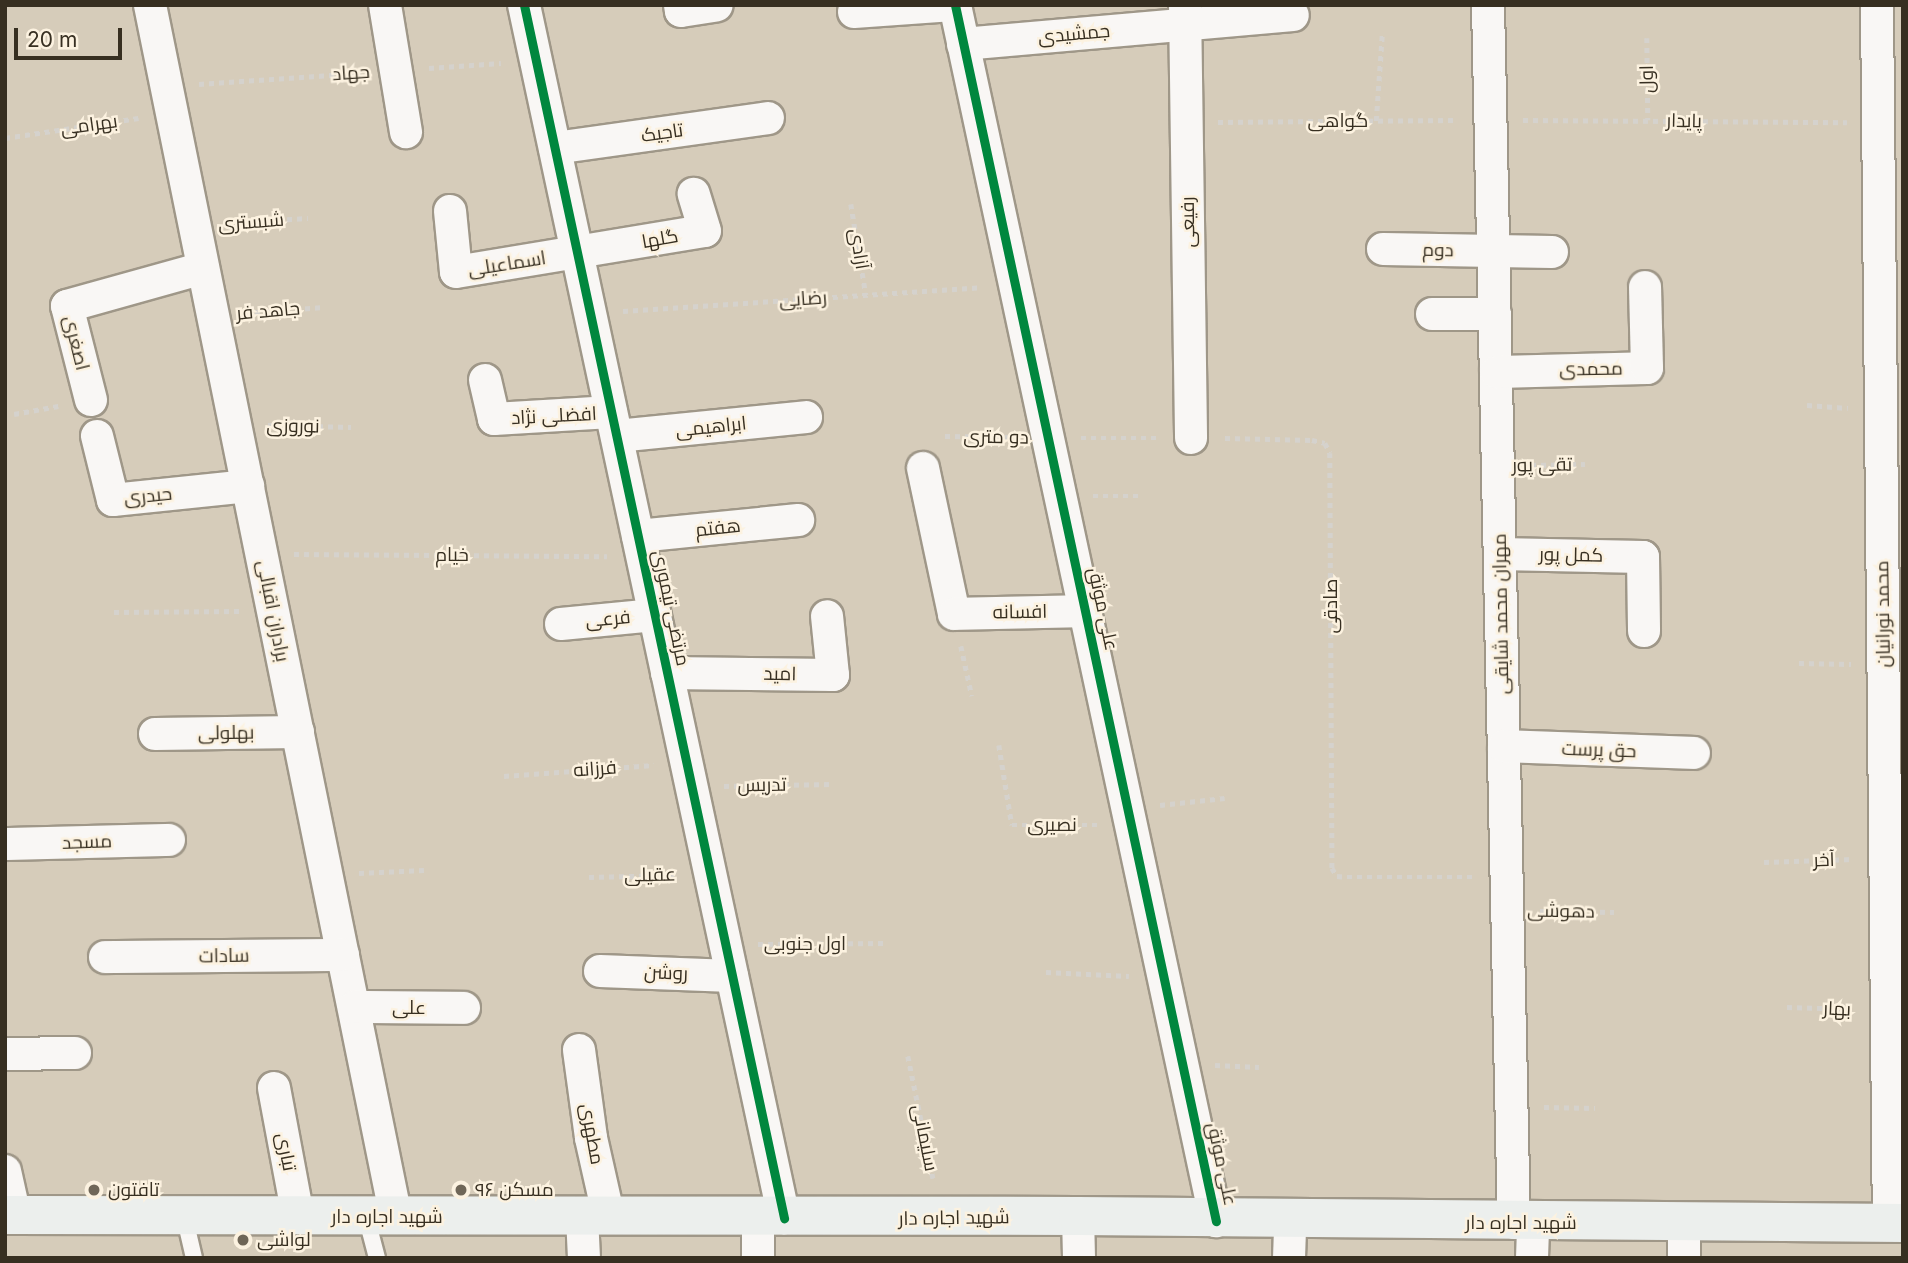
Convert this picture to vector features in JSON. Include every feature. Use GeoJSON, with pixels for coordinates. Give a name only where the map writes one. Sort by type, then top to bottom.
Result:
{"type":"FeatureCollection","features":[{"type":"Feature","properties":{"kind":"main road","name":"شهید اجاره دار"},"geometry":{"type":"LineString","coordinates":[[10,1215],[941,1220],[1078,1216],[1216,1221],[1289,1240],[1526,1234],[1684,1241],[1896,1223]]}},
{"type":"Feature","properties":{"kind":"street","name":"برادران اقبالی"},"geometry":{"type":"LineString","coordinates":[[150,5],[354,1007],[381,1217]]}},
{"type":"Feature","properties":{"kind":"street"},"geometry":{"type":"LineString","coordinates":[[384,5],[406,132]]}},
{"type":"Feature","properties":{"kind":"street","name":"مرتضی تیموری"},"geometry":{"type":"LineString","coordinates":[[524,5],[732,976],[771,1218],[758,1258]]}},
{"type":"Feature","properties":{"kind":"street"},"geometry":{"type":"LineString","coordinates":[[680,5],[681,11],[717,5]]}},
{"type":"Feature","properties":{"kind":"street"},"geometry":{"type":"LineString","coordinates":[[854,12],[954,5]]}},
{"type":"Feature","properties":{"kind":"street","name":"علی موثق"},"geometry":{"type":"LineString","coordinates":[[954,5],[1216,1221]]}},
{"type":"Feature","properties":{"kind":"street","name":"مهران محمد شایقی"},"geometry":{"type":"LineString","coordinates":[[1488,5],[1512,1106],[1526,1234]]}},
{"type":"Feature","properties":{"kind":"street","name":"محمد نورانیان"},"geometry":{"type":"LineString","coordinates":[[1877,5],[1878,122],[1891,211],[1893,601],[1883,664],[1894,858],[1892,992],[1896,1223]]}},
{"type":"Feature","properties":{"kind":"street","name":"جمشیدی"},"geometry":{"type":"LineString","coordinates":[[963,44],[1185,15],[1293,15]]}},
{"type":"Feature","properties":{"kind":"street","name":"رفیعی"},"geometry":{"type":"LineString","coordinates":[[1185,15],[1191,438]]}},
{"type":"Feature","properties":{"kind":"street","name":"تاجیک"},"geometry":{"type":"LineString","coordinates":[[555,148],[768,118]]}},
{"type":"Feature","properties":{"kind":"street","name":"گلها"},"geometry":{"type":"LineString","coordinates":[[577,253],[705,231],[694,194]]}},
{"type":"Feature","properties":{"kind":"street","name":"اسماعیلی"},"geometry":{"type":"LineString","coordinates":[[450,211],[456,272],[577,253]]}},
{"type":"Feature","properties":{"kind":"street","name":"دوم"},"geometry":{"type":"LineString","coordinates":[[1383,249],[1552,252]]}},
{"type":"Feature","properties":{"kind":"street","name":"اصغری"},"geometry":{"type":"LineString","coordinates":[[91,400],[67,306],[203,268]]}},
{"type":"Feature","properties":{"kind":"street","name":"محمدی"},"geometry":{"type":"LineString","coordinates":[[1496,372],[1647,368],[1645,287]]}},
{"type":"Feature","properties":{"kind":"street"},"geometry":{"type":"LineString","coordinates":[[1432,314],[1495,314]]}},
{"type":"Feature","properties":{"kind":"street","name":"افضلی نژاد"},"geometry":{"type":"LineString","coordinates":[[485,380],[494,419],[614,424]]}},
{"type":"Feature","properties":{"kind":"street","name":"ابراهیمی"},"geometry":{"type":"LineString","coordinates":[[614,424],[806,417]]}},
{"type":"Feature","properties":{"kind":"street","name":"حیدری"},"geometry":{"type":"LineString","coordinates":[[97,436],[113,500],[248,486]]}},
{"type":"Feature","properties":{"kind":"street"},"geometry":{"type":"LineString","coordinates":[[923,468],[954,614]]}},
{"type":"Feature","properties":{"kind":"street","name":"هفتم"},"geometry":{"type":"LineString","coordinates":[[640,546],[797,520]]}},
{"type":"Feature","properties":{"kind":"street","name":"کمل پور"},"geometry":{"type":"LineString","coordinates":[[1500,554],[1643,557],[1644,631]]}},
{"type":"Feature","properties":{"kind":"street","name":"افسانه"},"geometry":{"type":"LineString","coordinates":[[954,614],[1085,611]]}},
{"type":"Feature","properties":{"kind":"street","name":"فرعی"},"geometry":{"type":"LineString","coordinates":[[561,624],[655,615]]}},
{"type":"Feature","properties":{"kind":"street","name":"امید"},"geometry":{"type":"LineString","coordinates":[[667,673],[833,675],[827,616]]}},
{"type":"Feature","properties":{"kind":"street","name":"بهلولی"},"geometry":{"type":"LineString","coordinates":[[155,734],[298,732]]}},
{"type":"Feature","properties":{"kind":"street","name":"حق پرست"},"geometry":{"type":"LineString","coordinates":[[1504,747],[1694,753]]}},
{"type":"Feature","properties":{"kind":"street","name":"مسجد"},"geometry":{"type":"LineString","coordinates":[[5,844],[169,840]]}},
{"type":"Feature","properties":{"kind":"street","name":"سادات"},"geometry":{"type":"LineString","coordinates":[[105,957],[342,955]]}},
{"type":"Feature","properties":{"kind":"street","name":"روشن"},"geometry":{"type":"LineString","coordinates":[[600,971],[732,976]]}},
{"type":"Feature","properties":{"kind":"street","name":"علی"},"geometry":{"type":"LineString","coordinates":[[354,1007],[464,1008]]}},
{"type":"Feature","properties":{"kind":"street","name":"مطهری"},"geometry":{"type":"LineString","coordinates":[[579,1050],[591,1139],[596,1218],[584,1258]]}},
{"type":"Feature","properties":{"kind":"street"},"geometry":{"type":"LineString","coordinates":[[5,1054],[75,1053]]}},
{"type":"Feature","properties":{"kind":"street","name":"تباری"},"geometry":{"type":"LineString","coordinates":[[274,1088],[298,1216]]}},
{"type":"Feature","properties":{"kind":"street"},"geometry":{"type":"LineString","coordinates":[[5,1171],[10,1215]]}},
{"type":"Feature","properties":{"kind":"street"},"geometry":{"type":"LineString","coordinates":[[1078,1216],[1079,1258]]}},
{"type":"Feature","properties":{"kind":"lane"},"geometry":{"type":"LineString","coordinates":[[184,1215],[194,1258]]}},
{"type":"Feature","properties":{"kind":"lane"},"geometry":{"type":"LineString","coordinates":[[377,1258],[381,1217]]}},
{"type":"Feature","properties":{"kind":"path"},"geometry":{"type":"LineString","coordinates":[[1376,121],[1382,36]]}},
{"type":"Feature","properties":{"kind":"path"},"geometry":{"type":"LineString","coordinates":[[14,414],[91,400]]}},
{"type":"Feature","properties":{"kind":"path"},"geometry":{"type":"LineString","coordinates":[[1060,496],[1142,496]]}},
{"type":"Feature","properties":{"kind":"path"},"geometry":{"type":"LineString","coordinates":[[114,612],[273,611]]}},
{"type":"Feature","properties":{"kind":"path"},"geometry":{"type":"LineString","coordinates":[[954,614],[972,696]]}},
{"type":"Feature","properties":{"kind":"path"},"geometry":{"type":"LineString","coordinates":[[1799,663],[1883,664]]}},
{"type":"Feature","properties":{"kind":"path"},"geometry":{"type":"LineString","coordinates":[[1129,817],[1225,798]]}},
{"type":"Feature","properties":{"kind":"path"},"geometry":{"type":"LineString","coordinates":[[326,874],[424,870]]}},
{"type":"Feature","properties":{"kind":"path"},"geometry":{"type":"LineString","coordinates":[[1046,972],[1164,977]]}},
{"type":"Feature","properties":{"kind":"path"},"geometry":{"type":"LineString","coordinates":[[1512,1106],[1595,1108]]}},
{"type":"Feature","properties":{"kind":"cycle path"},"geometry":{"type":"LineString","coordinates":[[524,5],[784,1218]]}},
{"type":"Feature","properties":{"kind":"cycle path"},"geometry":{"type":"LineString","coordinates":[[955,5],[1216,1221]]}},
{"type":"Feature","properties":{"kind":"place","name":"تافتون"},"geometry":{"type":"Point","coordinates":[94,1190]}},
{"type":"Feature","properties":{"kind":"place","name":"مسکن ۹۶"},"geometry":{"type":"Point","coordinates":[461,1190]}},
{"type":"Feature","properties":{"kind":"place","name":"لواشی"},"geometry":{"type":"Point","coordinates":[243,1240]}}]}
